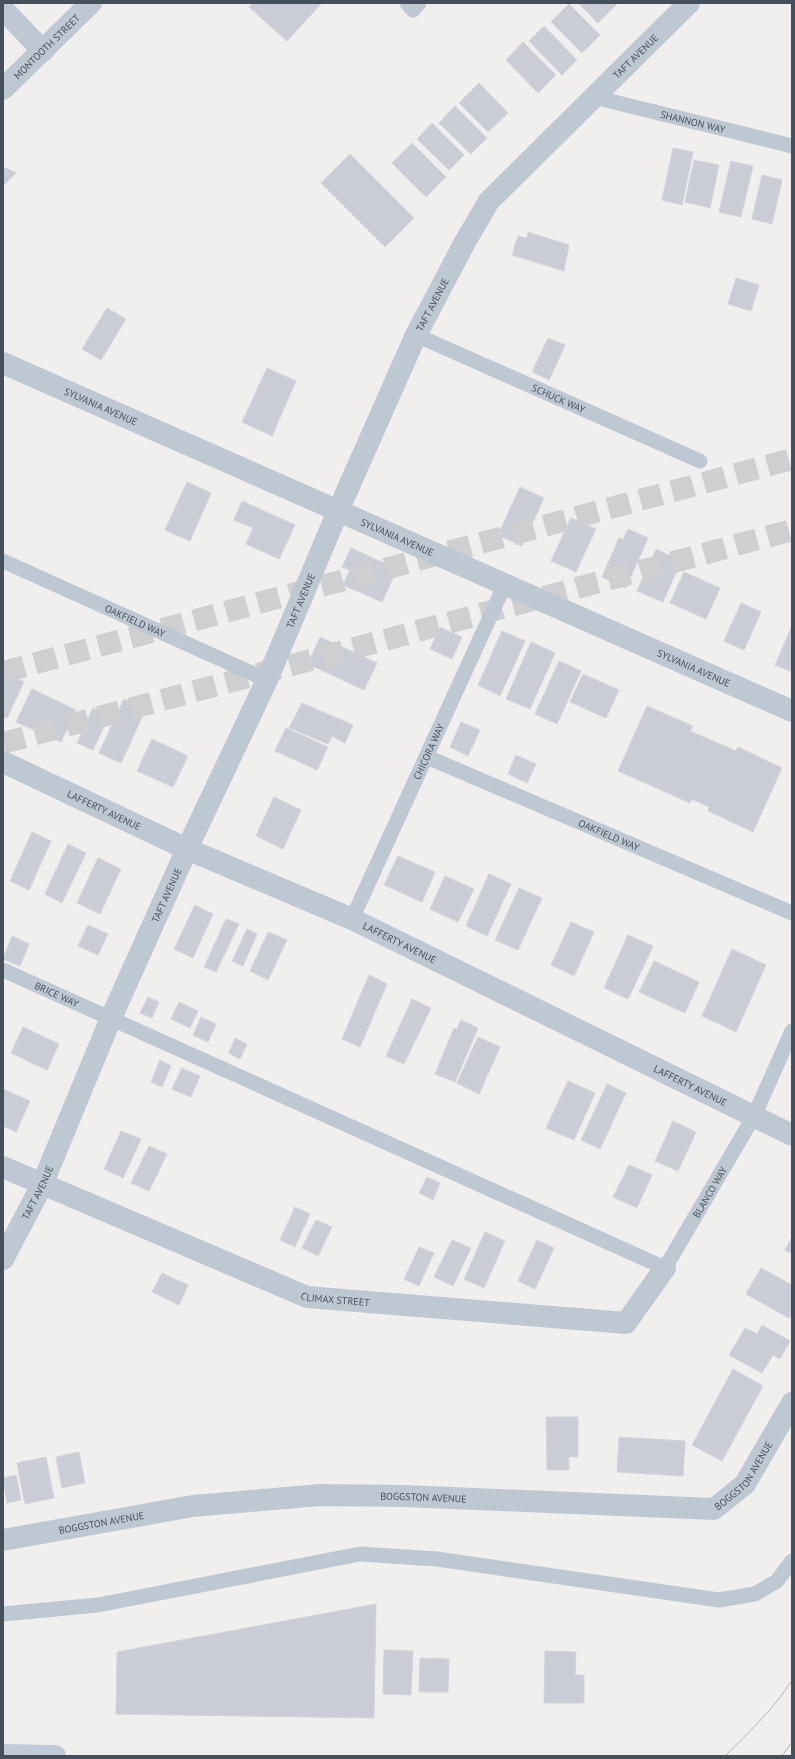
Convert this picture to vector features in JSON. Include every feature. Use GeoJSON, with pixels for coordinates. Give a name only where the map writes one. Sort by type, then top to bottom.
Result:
{"type":"FeatureCollection","features":[{"type":"Feature","properties":{"kind":"main road"},"geometry":{"type":"LineString","coordinates":[[3,1755],[55,1756]]}},
{"type":"Feature","properties":{"kind":"street","name":"MONTOOTH STREET"},"geometry":{"type":"LineString","coordinates":[[3,89],[91,3]]}},
{"type":"Feature","properties":{"kind":"street","name":"TAFT AVENUE"},"geometry":{"type":"LineString","coordinates":[[3,1260],[42,1185],[111,1018],[267,680],[338,511],[416,335],[464,242],[489,201],[690,3]]}},
{"type":"Feature","properties":{"kind":"street"},"geometry":{"type":"LineString","coordinates":[[3,9],[43,51]]}},
{"type":"Feature","properties":{"kind":"street","name":"SYLVANIA AVENUE"},"geometry":{"type":"LineString","coordinates":[[3,363],[792,711]]}},
{"type":"Feature","properties":{"kind":"street","name":"LAFFERTY AVENUE"},"geometry":{"type":"LineString","coordinates":[[3,762],[188,849],[352,919],[792,1135]]}},
{"type":"Feature","properties":{"kind":"street","name":"CLIMAX STREET"},"geometry":{"type":"LineString","coordinates":[[3,1167],[42,1185],[307,1297],[626,1323],[665,1268]]}},
{"type":"Feature","properties":{"kind":"street","name":"BOGGSTON AVENUE"},"geometry":{"type":"LineString","coordinates":[[3,1540],[193,1506],[320,1495],[404,1496],[714,1509],[745,1484],[792,1403]]}},
{"type":"Feature","properties":{"kind":"lane"},"geometry":{"type":"LineString","coordinates":[[407,3],[413,10],[419,3]]}},
{"type":"Feature","properties":{"kind":"lane","name":"SHANNON WAY"},"geometry":{"type":"LineString","coordinates":[[594,97],[792,146]]}},
{"type":"Feature","properties":{"kind":"lane","name":"SCHUCK WAY"},"geometry":{"type":"LineString","coordinates":[[416,335],[700,462]]}},
{"type":"Feature","properties":{"kind":"lane","name":"OAKFIELD WAY"},"geometry":{"type":"LineString","coordinates":[[3,561],[267,680]]}},
{"type":"Feature","properties":{"kind":"lane","name":"CHICORA WAY"},"geometry":{"type":"LineString","coordinates":[[352,919],[505,584]]}},
{"type":"Feature","properties":{"kind":"lane","name":"OAKFIELD WAY"},"geometry":{"type":"LineString","coordinates":[[427,757],[792,913]]}},
{"type":"Feature","properties":{"kind":"lane","name":"BRICE WAY"},"geometry":{"type":"LineString","coordinates":[[3,970],[665,1268]]}},
{"type":"Feature","properties":{"kind":"lane","name":"BLANCO WAY"},"geometry":{"type":"LineString","coordinates":[[665,1268],[754,1116],[792,1030]]}},
{"type":"Feature","properties":{"kind":"lane"},"geometry":{"type":"LineString","coordinates":[[3,1614],[98,1605],[360,1554],[438,1559],[719,1600],[754,1594],[777,1581],[792,1561]]}},
{"type":"Feature","properties":{"kind":"building"},"geometry":{"type":"Polygon","coordinates":[[[253,3],[321,4],[287,41],[249,7],[253,3]]]}},
{"type":"Feature","properties":{"kind":"building"},"geometry":{"type":"Polygon","coordinates":[[[578,3],[618,3],[598,23],[578,3]]]}},
{"type":"Feature","properties":{"kind":"building"},"geometry":{"type":"Polygon","coordinates":[[[569,4],[600,35],[582,53],[551,22],[569,4]]]}},
{"type":"Feature","properties":{"kind":"building"},"geometry":{"type":"Polygon","coordinates":[[[544,26],[577,60],[562,75],[529,41],[544,26]]]}},
{"type":"Feature","properties":{"kind":"building"},"geometry":{"type":"Polygon","coordinates":[[[523,42],[556,75],[538,93],[506,60],[523,42]]]}},
{"type":"Feature","properties":{"kind":"building"},"geometry":{"type":"Polygon","coordinates":[[[479,83],[508,113],[488,132],[459,103],[479,83]]]}},
{"type":"Feature","properties":{"kind":"building"},"geometry":{"type":"Polygon","coordinates":[[[455,106],[487,138],[471,154],[439,123],[455,106]]]}},
{"type":"Feature","properties":{"kind":"building"},"geometry":{"type":"Polygon","coordinates":[[[432,123],[464,155],[449,170],[417,139],[432,123]]]}},
{"type":"Feature","properties":{"kind":"building"},"geometry":{"type":"Polygon","coordinates":[[[412,143],[446,177],[426,197],[392,163],[412,143]]]}},
{"type":"Feature","properties":{"kind":"building"},"geometry":{"type":"Polygon","coordinates":[[[673,148],[693,152],[682,205],[662,200],[673,148]]]}},
{"type":"Feature","properties":{"kind":"building"},"geometry":{"type":"Polygon","coordinates":[[[350,154],[414,218],[385,247],[321,183],[350,154]]]}},
{"type":"Feature","properties":{"kind":"building"},"geometry":{"type":"Polygon","coordinates":[[[694,160],[719,165],[710,208],[685,202],[694,160]]]}},
{"type":"Feature","properties":{"kind":"building"},"geometry":{"type":"Polygon","coordinates":[[[731,161],[753,166],[741,217],[719,212],[731,161]]]}},
{"type":"Feature","properties":{"kind":"building"},"geometry":{"type":"Polygon","coordinates":[[[3,167],[16,173],[3,186],[3,167]]]}},
{"type":"Feature","properties":{"kind":"building"},"geometry":{"type":"Polygon","coordinates":[[[762,175],[782,180],[772,224],[752,219],[762,175]]]}},
{"type":"Feature","properties":{"kind":"building"},"geometry":{"type":"Polygon","coordinates":[[[528,232],[569,245],[564,271],[512,255],[518,236],[527,238],[528,232]]]}},
{"type":"Feature","properties":{"kind":"building"},"geometry":{"type":"Polygon","coordinates":[[[736,278],[759,285],[751,311],[728,304],[736,278]]]}},
{"type":"Feature","properties":{"kind":"building"},"geometry":{"type":"Polygon","coordinates":[[[107,308],[126,319],[101,360],[82,349],[107,308]]]}},
{"type":"Feature","properties":{"kind":"building"},"geometry":{"type":"Polygon","coordinates":[[[548,338],[565,345],[549,380],[532,372],[548,338]]]}},
{"type":"Feature","properties":{"kind":"building"},"geometry":{"type":"Polygon","coordinates":[[[267,368],[296,381],[272,436],[242,422],[267,368]]]}},
{"type":"Feature","properties":{"kind":"building"},"geometry":{"type":"Polygon","coordinates":[[[187,482],[211,493],[190,541],[165,530],[187,482]]]}},
{"type":"Feature","properties":{"kind":"building"},"geometry":{"type":"Polygon","coordinates":[[[520,487],[544,498],[522,546],[498,535],[520,487]]]}},
{"type":"Feature","properties":{"kind":"building"},"geometry":{"type":"Polygon","coordinates":[[[242,501],[295,525],[279,559],[246,544],[253,528],[234,520],[242,501]]]}},
{"type":"Feature","properties":{"kind":"building"},"geometry":{"type":"Polygon","coordinates":[[[571,518],[596,529],[576,572],[551,561],[571,518]]]}},
{"type":"Feature","properties":{"kind":"building"},"geometry":{"type":"Polygon","coordinates":[[[628,529],[648,538],[626,588],[602,577],[619,538],[623,540],[628,529]]]}},
{"type":"Feature","properties":{"kind":"building"},"geometry":{"type":"Polygon","coordinates":[[[351,548],[397,569],[382,602],[343,585],[350,570],[342,567],[351,548]]]}},
{"type":"Feature","properties":{"kind":"building"},"geometry":{"type":"Polygon","coordinates":[[[656,549],[681,561],[663,602],[637,591],[656,549]]]}},
{"type":"Feature","properties":{"kind":"building"},"geometry":{"type":"Polygon","coordinates":[[[684,572],[720,588],[706,619],[670,603],[684,572]]]}},
{"type":"Feature","properties":{"kind":"building"},"geometry":{"type":"Polygon","coordinates":[[[741,603],[761,612],[744,650],[724,641],[741,603]]]}},
{"type":"Feature","properties":{"kind":"building"},"geometry":{"type":"Polygon","coordinates":[[[792,626],[792,672],[775,665],[792,626]]]}},
{"type":"Feature","properties":{"kind":"building"},"geometry":{"type":"Polygon","coordinates":[[[440,627],[462,637],[452,659],[430,649],[440,627]]]}},
{"type":"Feature","properties":{"kind":"building"},"geometry":{"type":"Polygon","coordinates":[[[502,631],[525,641],[500,696],[478,685],[502,631]]]}},
{"type":"Feature","properties":{"kind":"building"},"geometry":{"type":"Polygon","coordinates":[[[320,637],[377,663],[364,690],[308,664],[320,637]]]}},
{"type":"Feature","properties":{"kind":"building"},"geometry":{"type":"Polygon","coordinates":[[[531,642],[555,653],[530,709],[506,699],[531,642]]]}},
{"type":"Feature","properties":{"kind":"building"},"geometry":{"type":"Polygon","coordinates":[[[559,661],[581,671],[557,724],[535,714],[559,661]]]}},
{"type":"Feature","properties":{"kind":"building"},"geometry":{"type":"Polygon","coordinates":[[[3,672],[24,682],[7,718],[3,717],[3,672]]]}},
{"type":"Feature","properties":{"kind":"building"},"geometry":{"type":"Polygon","coordinates":[[[583,674],[619,690],[606,718],[570,702],[583,674]]]}},
{"type":"Feature","properties":{"kind":"building"},"geometry":{"type":"Polygon","coordinates":[[[32,689],[76,710],[61,742],[16,722],[32,689]]]}},
{"type":"Feature","properties":{"kind":"building"},"geometry":{"type":"Polygon","coordinates":[[[124,699],[146,709],[121,763],[99,753],[124,699]]]}},
{"type":"Feature","properties":{"kind":"building"},"geometry":{"type":"Polygon","coordinates":[[[302,703],[353,725],[345,743],[332,736],[328,744],[289,728],[302,703]]]}},
{"type":"Feature","properties":{"kind":"building"},"geometry":{"type":"Polygon","coordinates":[[[647,706],[693,726],[690,731],[736,751],[738,747],[782,768],[753,832],[708,811],[709,807],[692,799],[690,803],[618,771],[647,706]]]}},
{"type":"Feature","properties":{"kind":"building"},"geometry":{"type":"Polygon","coordinates":[[[93,708],[109,716],[93,750],[77,743],[93,708]]]}},
{"type":"Feature","properties":{"kind":"building"},"geometry":{"type":"Polygon","coordinates":[[[461,722],[480,730],[468,756],[450,747],[461,722]]]}},
{"type":"Feature","properties":{"kind":"building"},"geometry":{"type":"Polygon","coordinates":[[[286,728],[328,747],[317,770],[275,751],[286,728]]]}},
{"type":"Feature","properties":{"kind":"building"},"geometry":{"type":"Polygon","coordinates":[[[152,739],[188,756],[173,787],[137,771],[152,739]]]}},
{"type":"Feature","properties":{"kind":"building"},"geometry":{"type":"Polygon","coordinates":[[[516,755],[536,764],[527,783],[508,774],[516,755]]]}},
{"type":"Feature","properties":{"kind":"building"},"geometry":{"type":"Polygon","coordinates":[[[274,797],[301,810],[283,849],[256,836],[274,797]]]}},
{"type":"Feature","properties":{"kind":"building"},"geometry":{"type":"Polygon","coordinates":[[[32,832],[51,841],[29,890],[10,881],[32,832]]]}},
{"type":"Feature","properties":{"kind":"building"},"geometry":{"type":"Polygon","coordinates":[[[68,844],[86,853],[62,903],[45,894],[68,844]]]}},
{"type":"Feature","properties":{"kind":"building"},"geometry":{"type":"Polygon","coordinates":[[[398,856],[435,872],[422,902],[384,885],[398,856]]]}},
{"type":"Feature","properties":{"kind":"building"},"geometry":{"type":"Polygon","coordinates":[[[98,858],[121,869],[100,914],[77,903],[98,858]]]}},
{"type":"Feature","properties":{"kind":"building"},"geometry":{"type":"Polygon","coordinates":[[[489,874],[511,884],[487,936],[466,926],[489,874]]]}},
{"type":"Feature","properties":{"kind":"building"},"geometry":{"type":"Polygon","coordinates":[[[445,876],[474,889],[458,922],[430,909],[445,876]]]}},
{"type":"Feature","properties":{"kind":"building"},"geometry":{"type":"Polygon","coordinates":[[[519,888],[542,898],[518,950],[495,940],[519,888]]]}},
{"type":"Feature","properties":{"kind":"building"},"geometry":{"type":"Polygon","coordinates":[[[195,905],[213,914],[193,958],[174,949],[195,905]]]}},
{"type":"Feature","properties":{"kind":"building"},"geometry":{"type":"Polygon","coordinates":[[[226,919],[239,924],[216,972],[204,967],[226,919]]]}},
{"type":"Feature","properties":{"kind":"building"},"geometry":{"type":"Polygon","coordinates":[[[571,922],[594,932],[574,976],[551,965],[571,922]]]}},
{"type":"Feature","properties":{"kind":"building"},"geometry":{"type":"Polygon","coordinates":[[[88,925],[108,934],[98,955],[78,946],[88,925]]]}},
{"type":"Feature","properties":{"kind":"building"},"geometry":{"type":"Polygon","coordinates":[[[247,929],[257,934],[243,966],[232,961],[247,929]]]}},
{"type":"Feature","properties":{"kind":"building"},"geometry":{"type":"Polygon","coordinates":[[[268,932],[287,940],[268,980],[250,971],[268,932]]]}},
{"type":"Feature","properties":{"kind":"building"},"geometry":{"type":"Polygon","coordinates":[[[628,935],[653,946],[628,999],[604,988],[628,935]]]}},
{"type":"Feature","properties":{"kind":"building"},"geometry":{"type":"Polygon","coordinates":[[[12,936],[29,944],[20,966],[3,959],[12,936]]]}},
{"type":"Feature","properties":{"kind":"building"},"geometry":{"type":"Polygon","coordinates":[[[732,949],[766,965],[736,1032],[702,1016],[732,949]]]}},
{"type":"Feature","properties":{"kind":"building"},"geometry":{"type":"Polygon","coordinates":[[[654,961],[699,982],[685,1013],[639,992],[654,961]]]}},
{"type":"Feature","properties":{"kind":"building"},"geometry":{"type":"Polygon","coordinates":[[[369,975],[387,984],[360,1047],[342,1039],[369,975]]]}},
{"type":"Feature","properties":{"kind":"building"},"geometry":{"type":"Polygon","coordinates":[[[148,997],[159,1002],[152,1018],[140,1013],[148,997]]]}},
{"type":"Feature","properties":{"kind":"building"},"geometry":{"type":"Polygon","coordinates":[[[412,999],[431,1008],[404,1064],[386,1056],[412,999]]]}},
{"type":"Feature","properties":{"kind":"building"},"geometry":{"type":"Polygon","coordinates":[[[179,1002],[198,1011],[190,1028],[171,1019],[179,1002]]]}},
{"type":"Feature","properties":{"kind":"building"},"geometry":{"type":"Polygon","coordinates":[[[201,1017],[216,1024],[208,1042],[193,1035],[201,1017]]]}},
{"type":"Feature","properties":{"kind":"building"},"geometry":{"type":"Polygon","coordinates":[[[461,1020],[478,1028],[455,1082],[435,1074],[454,1028],[457,1029],[461,1020]]]}},
{"type":"Feature","properties":{"kind":"building"},"geometry":{"type":"Polygon","coordinates":[[[23,1027],[59,1044],[47,1070],[11,1053],[23,1027]]]}},
{"type":"Feature","properties":{"kind":"building"},"geometry":{"type":"Polygon","coordinates":[[[478,1037],[500,1047],[479,1094],[457,1083],[478,1037]]]}},
{"type":"Feature","properties":{"kind":"building"},"geometry":{"type":"Polygon","coordinates":[[[235,1038],[247,1044],[240,1059],[229,1053],[235,1038]]]}},
{"type":"Feature","properties":{"kind":"building"},"geometry":{"type":"Polygon","coordinates":[[[160,1060],[171,1066],[162,1087],[151,1082],[160,1060]]]}},
{"type":"Feature","properties":{"kind":"building"},"geometry":{"type":"Polygon","coordinates":[[[182,1068],[200,1076],[191,1097],[172,1089],[182,1068]]]}},
{"type":"Feature","properties":{"kind":"building"},"geometry":{"type":"Polygon","coordinates":[[[568,1081],[595,1093],[574,1140],[546,1128],[568,1081]]]}},
{"type":"Feature","properties":{"kind":"building"},"geometry":{"type":"Polygon","coordinates":[[[607,1084],[626,1093],[600,1149],[581,1140],[607,1084]]]}},
{"type":"Feature","properties":{"kind":"building"},"geometry":{"type":"Polygon","coordinates":[[[3,1089],[30,1101],[16,1132],[3,1126],[3,1089]]]}},
{"type":"Feature","properties":{"kind":"building"},"geometry":{"type":"Polygon","coordinates":[[[673,1121],[696,1132],[678,1171],[655,1161],[673,1121]]]}},
{"type":"Feature","properties":{"kind":"building"},"geometry":{"type":"Polygon","coordinates":[[[121,1131],[141,1139],[123,1178],[104,1169],[121,1131]]]}},
{"type":"Feature","properties":{"kind":"building"},"geometry":{"type":"Polygon","coordinates":[[[149,1146],[167,1154],[149,1191],[131,1183],[149,1146]]]}},
{"type":"Feature","properties":{"kind":"building"},"geometry":{"type":"Polygon","coordinates":[[[629,1165],[652,1175],[637,1208],[613,1197],[629,1165]]]}},
{"type":"Feature","properties":{"kind":"building"},"geometry":{"type":"Polygon","coordinates":[[[427,1177],[440,1183],[433,1200],[419,1193],[427,1177]]]}},
{"type":"Feature","properties":{"kind":"building"},"geometry":{"type":"Polygon","coordinates":[[[295,1207],[310,1214],[295,1247],[280,1240],[295,1207]]]}},
{"type":"Feature","properties":{"kind":"building"},"geometry":{"type":"Polygon","coordinates":[[[316,1220],[332,1227],[318,1256],[302,1248],[316,1220]]]}},
{"type":"Feature","properties":{"kind":"building"},"geometry":{"type":"Polygon","coordinates":[[[485,1232],[505,1241],[484,1288],[464,1279],[485,1232]]]}},
{"type":"Feature","properties":{"kind":"building"},"geometry":{"type":"Polygon","coordinates":[[[792,1237],[792,1254],[785,1250],[792,1237]]]}},
{"type":"Feature","properties":{"kind":"building"},"geometry":{"type":"Polygon","coordinates":[[[452,1240],[471,1248],[453,1286],[434,1277],[452,1240]]]}},
{"type":"Feature","properties":{"kind":"building"},"geometry":{"type":"Polygon","coordinates":[[[537,1240],[554,1248],[535,1289],[518,1281],[537,1240]]]}},
{"type":"Feature","properties":{"kind":"building"},"geometry":{"type":"Polygon","coordinates":[[[419,1247],[434,1253],[419,1286],[404,1279],[419,1247]]]}},
{"type":"Feature","properties":{"kind":"building"},"geometry":{"type":"Polygon","coordinates":[[[761,1268],[792,1285],[792,1313],[789,1318],[746,1294],[761,1268]]]}},
{"type":"Feature","properties":{"kind":"building"},"geometry":{"type":"Polygon","coordinates":[[[162,1273],[188,1285],[179,1305],[152,1292],[162,1273]]]}},
{"type":"Feature","properties":{"kind":"building"},"geometry":{"type":"Polygon","coordinates":[[[762,1325],[790,1341],[780,1359],[773,1355],[762,1373],[729,1355],[745,1328],[757,1334],[762,1325]]]}},
{"type":"Feature","properties":{"kind":"building"},"geometry":{"type":"Polygon","coordinates":[[[733,1369],[763,1386],[722,1461],[692,1445],[733,1369]]]}},
{"type":"Feature","properties":{"kind":"building"},"geometry":{"type":"Polygon","coordinates":[[[546,1417],[578,1417],[578,1457],[569,1457],[569,1470],[547,1470],[546,1417]]]}},
{"type":"Feature","properties":{"kind":"building"},"geometry":{"type":"Polygon","coordinates":[[[619,1437],[685,1441],[683,1476],[617,1472],[619,1437]]]}},
{"type":"Feature","properties":{"kind":"building"},"geometry":{"type":"Polygon","coordinates":[[[79,1452],[85,1483],[62,1488],[56,1457],[79,1452]]]}},
{"type":"Feature","properties":{"kind":"building"},"geometry":{"type":"Polygon","coordinates":[[[46,1457],[54,1498],[25,1504],[17,1463],[46,1457]]]}},
{"type":"Feature","properties":{"kind":"building"},"geometry":{"type":"Polygon","coordinates":[[[16,1475],[21,1500],[7,1503],[3,1478],[16,1475]]]}},
{"type":"Feature","properties":{"kind":"building"},"geometry":{"type":"Polygon","coordinates":[[[376,1604],[374,1718],[116,1714],[117,1652],[376,1604]]]}},
{"type":"Feature","properties":{"kind":"building"},"geometry":{"type":"Polygon","coordinates":[[[384,1650],[413,1651],[411,1695],[383,1694],[384,1650]]]}},
{"type":"Feature","properties":{"kind":"building"},"geometry":{"type":"Polygon","coordinates":[[[545,1651],[576,1652],[575,1675],[584,1675],[584,1703],[544,1703],[545,1651]]]}},
{"type":"Feature","properties":{"kind":"building"},"geometry":{"type":"Polygon","coordinates":[[[420,1658],[449,1659],[448,1692],[419,1692],[420,1658]]]}},
{"type":"Feature","properties":{"kind":"tunnel"},"geometry":{"type":"LineString","coordinates":[[3,672],[792,459]]}},
{"type":"Feature","properties":{"kind":"tunnel"},"geometry":{"type":"LineString","coordinates":[[3,743],[792,530]]}},
{"type":"Feature","properties":{"kind":"tram line"},"geometry":{"type":"LineString","coordinates":[[725,1756],[777,1701],[792,1680]]}},
{"type":"Feature","properties":{"kind":"tram line"},"geometry":{"type":"LineString","coordinates":[[782,1756],[792,1742]]}}]}
